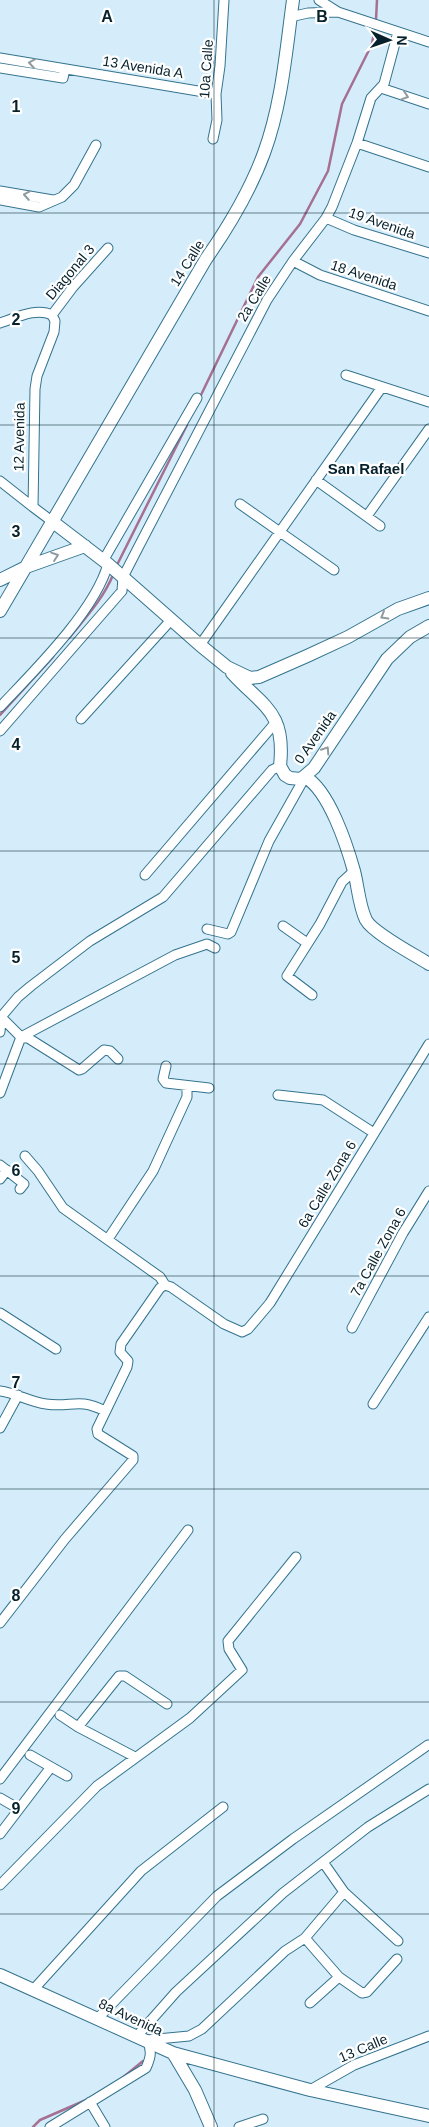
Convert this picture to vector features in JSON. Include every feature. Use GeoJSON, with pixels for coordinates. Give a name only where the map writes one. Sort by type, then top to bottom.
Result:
{"type":"FeatureCollection","features":[{"type":"Feature","properties":{"kind":"street","name":"10a Calle"},"geometry":{"type":"LineString","coordinates":[[213,139],[217,120],[216,94],[220,66],[224,0]]}},
{"type":"Feature","properties":{"kind":"street","name":"14 Calle"},"geometry":{"type":"LineString","coordinates":[[0,611],[206,259],[231,222],[256,173],[271,134],[278,103],[293,0]]}},
{"type":"Feature","properties":{"kind":"street"},"geometry":{"type":"LineString","coordinates":[[319,0],[338,12],[429,42]]}},
{"type":"Feature","properties":{"kind":"street"},"geometry":{"type":"LineString","coordinates":[[290,17],[308,13],[338,12]]}},
{"type":"Feature","properties":{"kind":"street","name":"2a Calle"},"geometry":{"type":"LineString","coordinates":[[0,731],[122,591],[124,587],[123,577],[245,340],[267,300],[293,261],[326,218],[357,143],[371,98],[384,84],[395,31]]}},
{"type":"Feature","properties":{"kind":"street","name":"13 Avenida A"},"geometry":{"type":"LineString","coordinates":[[0,58],[216,94]]}},
{"type":"Feature","properties":{"kind":"street"},"geometry":{"type":"LineString","coordinates":[[0,68],[63,78],[65,68]]}},
{"type":"Feature","properties":{"kind":"street"},"geometry":{"type":"LineString","coordinates":[[381,88],[429,104]]}},
{"type":"Feature","properties":{"kind":"street"},"geometry":{"type":"LineString","coordinates":[[357,143],[429,167]]}},
{"type":"Feature","properties":{"kind":"street"},"geometry":{"type":"LineString","coordinates":[[0,200],[39,207],[62,197],[74,185],[96,145]]}},
{"type":"Feature","properties":{"kind":"street"},"geometry":{"type":"LineString","coordinates":[[0,191],[54,200]]}},
{"type":"Feature","properties":{"kind":"street","name":"19 Avenida"},"geometry":{"type":"LineString","coordinates":[[326,218],[354,230],[429,253]]}},
{"type":"Feature","properties":{"kind":"street","name":"Diagonal 3"},"geometry":{"type":"LineString","coordinates":[[52,315],[73,287],[108,248]]}},
{"type":"Feature","properties":{"kind":"street","name":"18 Avenida"},"geometry":{"type":"LineString","coordinates":[[293,261],[320,275],[429,311]]}},
{"type":"Feature","properties":{"kind":"street"},"geometry":{"type":"LineString","coordinates":[[0,323],[37,312],[52,315]]}},
{"type":"Feature","properties":{"kind":"street","name":"12 Avenida"},"geometry":{"type":"LineString","coordinates":[[33,507],[35,389],[54,332],[55,321],[52,315]]}},
{"type":"Feature","properties":{"kind":"street"},"geometry":{"type":"LineString","coordinates":[[346,375],[429,402]]}},
{"type":"Feature","properties":{"kind":"street"},"geometry":{"type":"LineString","coordinates":[[200,646],[382,387]]}},
{"type":"Feature","properties":{"kind":"street"},"geometry":{"type":"LineString","coordinates":[[0,706],[81,614],[99,588],[107,564],[197,398]]}},
{"type":"Feature","properties":{"kind":"street"},"geometry":{"type":"LineString","coordinates":[[367,516],[429,429]]}},
{"type":"Feature","properties":{"kind":"street"},"geometry":{"type":"LineString","coordinates":[[316,480],[380,526]]}},
{"type":"Feature","properties":{"kind":"street"},"geometry":{"type":"LineString","coordinates":[[0,481],[123,577]]}},
{"type":"Feature","properties":{"kind":"street"},"geometry":{"type":"LineString","coordinates":[[240,504],[334,570]]}},
{"type":"Feature","properties":{"kind":"street"},"geometry":{"type":"LineString","coordinates":[[0,580],[26,566],[84,546]]}},
{"type":"Feature","properties":{"kind":"street","name":"0 Avenida"},"geometry":{"type":"LineString","coordinates":[[123,577],[172,618],[200,646],[227,667],[268,707],[276,722],[280,745],[280,766],[285,775],[290,778],[305,777],[314,768],[387,659],[410,636],[429,626]]}},
{"type":"Feature","properties":{"kind":"street","name":"0 Avenida"},"geometry":{"type":"LineString","coordinates":[[227,667],[250,678],[259,677],[348,637],[398,609],[429,598]]}},
{"type":"Feature","properties":{"kind":"street"},"geometry":{"type":"LineString","coordinates":[[81,719],[172,618]]}},
{"type":"Feature","properties":{"kind":"street"},"geometry":{"type":"LineString","coordinates":[[145,875],[276,722]]}},
{"type":"Feature","properties":{"kind":"street"},"geometry":{"type":"LineString","coordinates":[[0,1032],[0,1017],[18,997],[90,941],[163,897],[266,776],[280,766]]}},
{"type":"Feature","properties":{"kind":"street"},"geometry":{"type":"LineString","coordinates":[[207,929],[228,934],[231,932],[269,841],[305,777],[315,784],[326,802],[344,841],[367,921],[377,931],[429,964]]}},
{"type":"Feature","properties":{"kind":"street"},"geometry":{"type":"LineString","coordinates":[[312,995],[288,976],[342,882],[354,871]]}},
{"type":"Feature","properties":{"kind":"street"},"geometry":{"type":"LineString","coordinates":[[283,926],[308,942]]}},
{"type":"Feature","properties":{"kind":"street"},"geometry":{"type":"LineString","coordinates":[[0,1093],[21,1037],[176,955],[207,944],[215,948]]}},
{"type":"Feature","properties":{"kind":"street"},"geometry":{"type":"LineString","coordinates":[[0,1017],[21,1037],[28,1038],[79,1070],[104,1050],[108,1050],[118,1059]]}},
{"type":"Feature","properties":{"kind":"street","name":"6a Calle Zona 6"},"geometry":{"type":"LineString","coordinates":[[165,1285],[171,1287],[224,1324],[242,1332],[248,1329],[270,1303],[429,1044]]}},
{"type":"Feature","properties":{"kind":"street"},"geometry":{"type":"LineString","coordinates":[[166,1066],[164,1082],[209,1088]]}},
{"type":"Feature","properties":{"kind":"street"},"geometry":{"type":"LineString","coordinates":[[108,1239],[153,1171],[187,1097],[188,1086]]}},
{"type":"Feature","properties":{"kind":"street"},"geometry":{"type":"LineString","coordinates":[[278,1095],[323,1100],[374,1133]]}},
{"type":"Feature","properties":{"kind":"street"},"geometry":{"type":"LineString","coordinates":[[0,1623],[65,1539],[133,1460],[132,1455],[97,1432],[97,1426],[128,1362],[120,1354],[121,1344],[160,1288],[165,1285],[160,1277],[60,1206],[38,1171],[25,1156]]}},
{"type":"Feature","properties":{"kind":"street"},"geometry":{"type":"LineString","coordinates":[[0,1179],[4,1168],[24,1184],[20,1189]]}},
{"type":"Feature","properties":{"kind":"street","name":"7a Calle Zona 6"},"geometry":{"type":"LineString","coordinates":[[352,1328],[403,1233],[429,1191]]}},
{"type":"Feature","properties":{"kind":"street"},"geometry":{"type":"LineString","coordinates":[[0,1313],[56,1349]]}},
{"type":"Feature","properties":{"kind":"street"},"geometry":{"type":"LineString","coordinates":[[373,1404],[429,1317]]}},
{"type":"Feature","properties":{"kind":"street"},"geometry":{"type":"LineString","coordinates":[[0,1391],[46,1404],[83,1403],[105,1411]]}},
{"type":"Feature","properties":{"kind":"street"},"geometry":{"type":"LineString","coordinates":[[0,1428],[18,1395]]}},
{"type":"Feature","properties":{"kind":"street"},"geometry":{"type":"LineString","coordinates":[[0,1778],[188,1530]]}},
{"type":"Feature","properties":{"kind":"street"},"geometry":{"type":"LineString","coordinates":[[0,1885],[97,1786],[190,1718],[242,1670],[228,1646],[228,1641],[296,1557]]}},
{"type":"Feature","properties":{"kind":"street"},"geometry":{"type":"LineString","coordinates":[[78,1727],[119,1676],[125,1676],[167,1704]]}},
{"type":"Feature","properties":{"kind":"street"},"geometry":{"type":"LineString","coordinates":[[60,1715],[78,1727],[135,1757]]}},
{"type":"Feature","properties":{"kind":"street"},"geometry":{"type":"LineString","coordinates":[[98,2018],[216,1896],[428,1745]]}},
{"type":"Feature","properties":{"kind":"street"},"geometry":{"type":"LineString","coordinates":[[30,1755],[67,1776]]}},
{"type":"Feature","properties":{"kind":"street"},"geometry":{"type":"LineString","coordinates":[[0,1834],[51,1767]]}},
{"type":"Feature","properties":{"kind":"street"},"geometry":{"type":"LineString","coordinates":[[143,2038],[176,1992],[283,1893],[368,1827],[429,1789]]}},
{"type":"Feature","properties":{"kind":"street"},"geometry":{"type":"LineString","coordinates":[[0,1798],[19,1809]]}},
{"type":"Feature","properties":{"kind":"street"},"geometry":{"type":"LineString","coordinates":[[33,1990],[140,1871],[223,1806]]}},
{"type":"Feature","properties":{"kind":"street"},"geometry":{"type":"LineString","coordinates":[[323,1862],[344,1892],[398,1941]]}},
{"type":"Feature","properties":{"kind":"street"},"geometry":{"type":"LineString","coordinates":[[143,2038],[188,2036],[202,2029],[230,2005],[278,1957],[305,1938],[344,1892]]}},
{"type":"Feature","properties":{"kind":"street"},"geometry":{"type":"LineString","coordinates":[[305,1938],[339,1977],[358,1992],[364,1993],[397,1959]]}},
{"type":"Feature","properties":{"kind":"street","name":"8a Avenida"},"geometry":{"type":"LineString","coordinates":[[0,1975],[173,2053],[195,2090],[211,2127]]}},
{"type":"Feature","properties":{"kind":"street"},"geometry":{"type":"LineString","coordinates":[[310,2003],[339,1977]]}},
{"type":"Feature","properties":{"kind":"street","name":"13 Calle"},"geometry":{"type":"LineString","coordinates":[[310,2090],[354,2065],[429,2036]]}},
{"type":"Feature","properties":{"kind":"street"},"geometry":{"type":"LineString","coordinates":[[50,2127],[60,2124],[90,2102],[146,2068],[151,2057],[151,2048],[143,2038]]}},
{"type":"Feature","properties":{"kind":"street"},"geometry":{"type":"LineString","coordinates":[[173,2053],[310,2090],[429,2116]]}},
{"type":"Feature","properties":{"kind":"street"},"geometry":{"type":"LineString","coordinates":[[90,2102],[106,2127]]}},
{"type":"Feature","properties":{"kind":"street"},"geometry":{"type":"LineString","coordinates":[[238,2127],[263,2119]]}},
{"type":"Feature","properties":{"kind":"waterway"},"geometry":{"type":"LineString","coordinates":[[200,397],[258,277],[300,224],[328,171],[342,104],[372,44],[377,0]]}},
{"type":"Feature","properties":{"kind":"waterway"},"geometry":{"type":"LineString","coordinates":[[117,565],[187,425]]}},
{"type":"Feature","properties":{"kind":"waterway"},"geometry":{"type":"LineString","coordinates":[[69,638],[99,600],[113,575]]}},
{"type":"Feature","properties":{"kind":"waterway"},"geometry":{"type":"LineString","coordinates":[[0,715],[53,657]]}},
{"type":"Feature","properties":{"kind":"waterway"},"geometry":{"type":"LineString","coordinates":[[121,2079],[143,2061]]}},
{"type":"Feature","properties":{"kind":"waterway"},"geometry":{"type":"LineString","coordinates":[[33,2127],[40,2120],[86,2100]]}},
{"type":"Feature","properties":{"kind":"district","name":"San Rafael"},"geometry":{"type":"Point","coordinates":[366,469]}}]}
